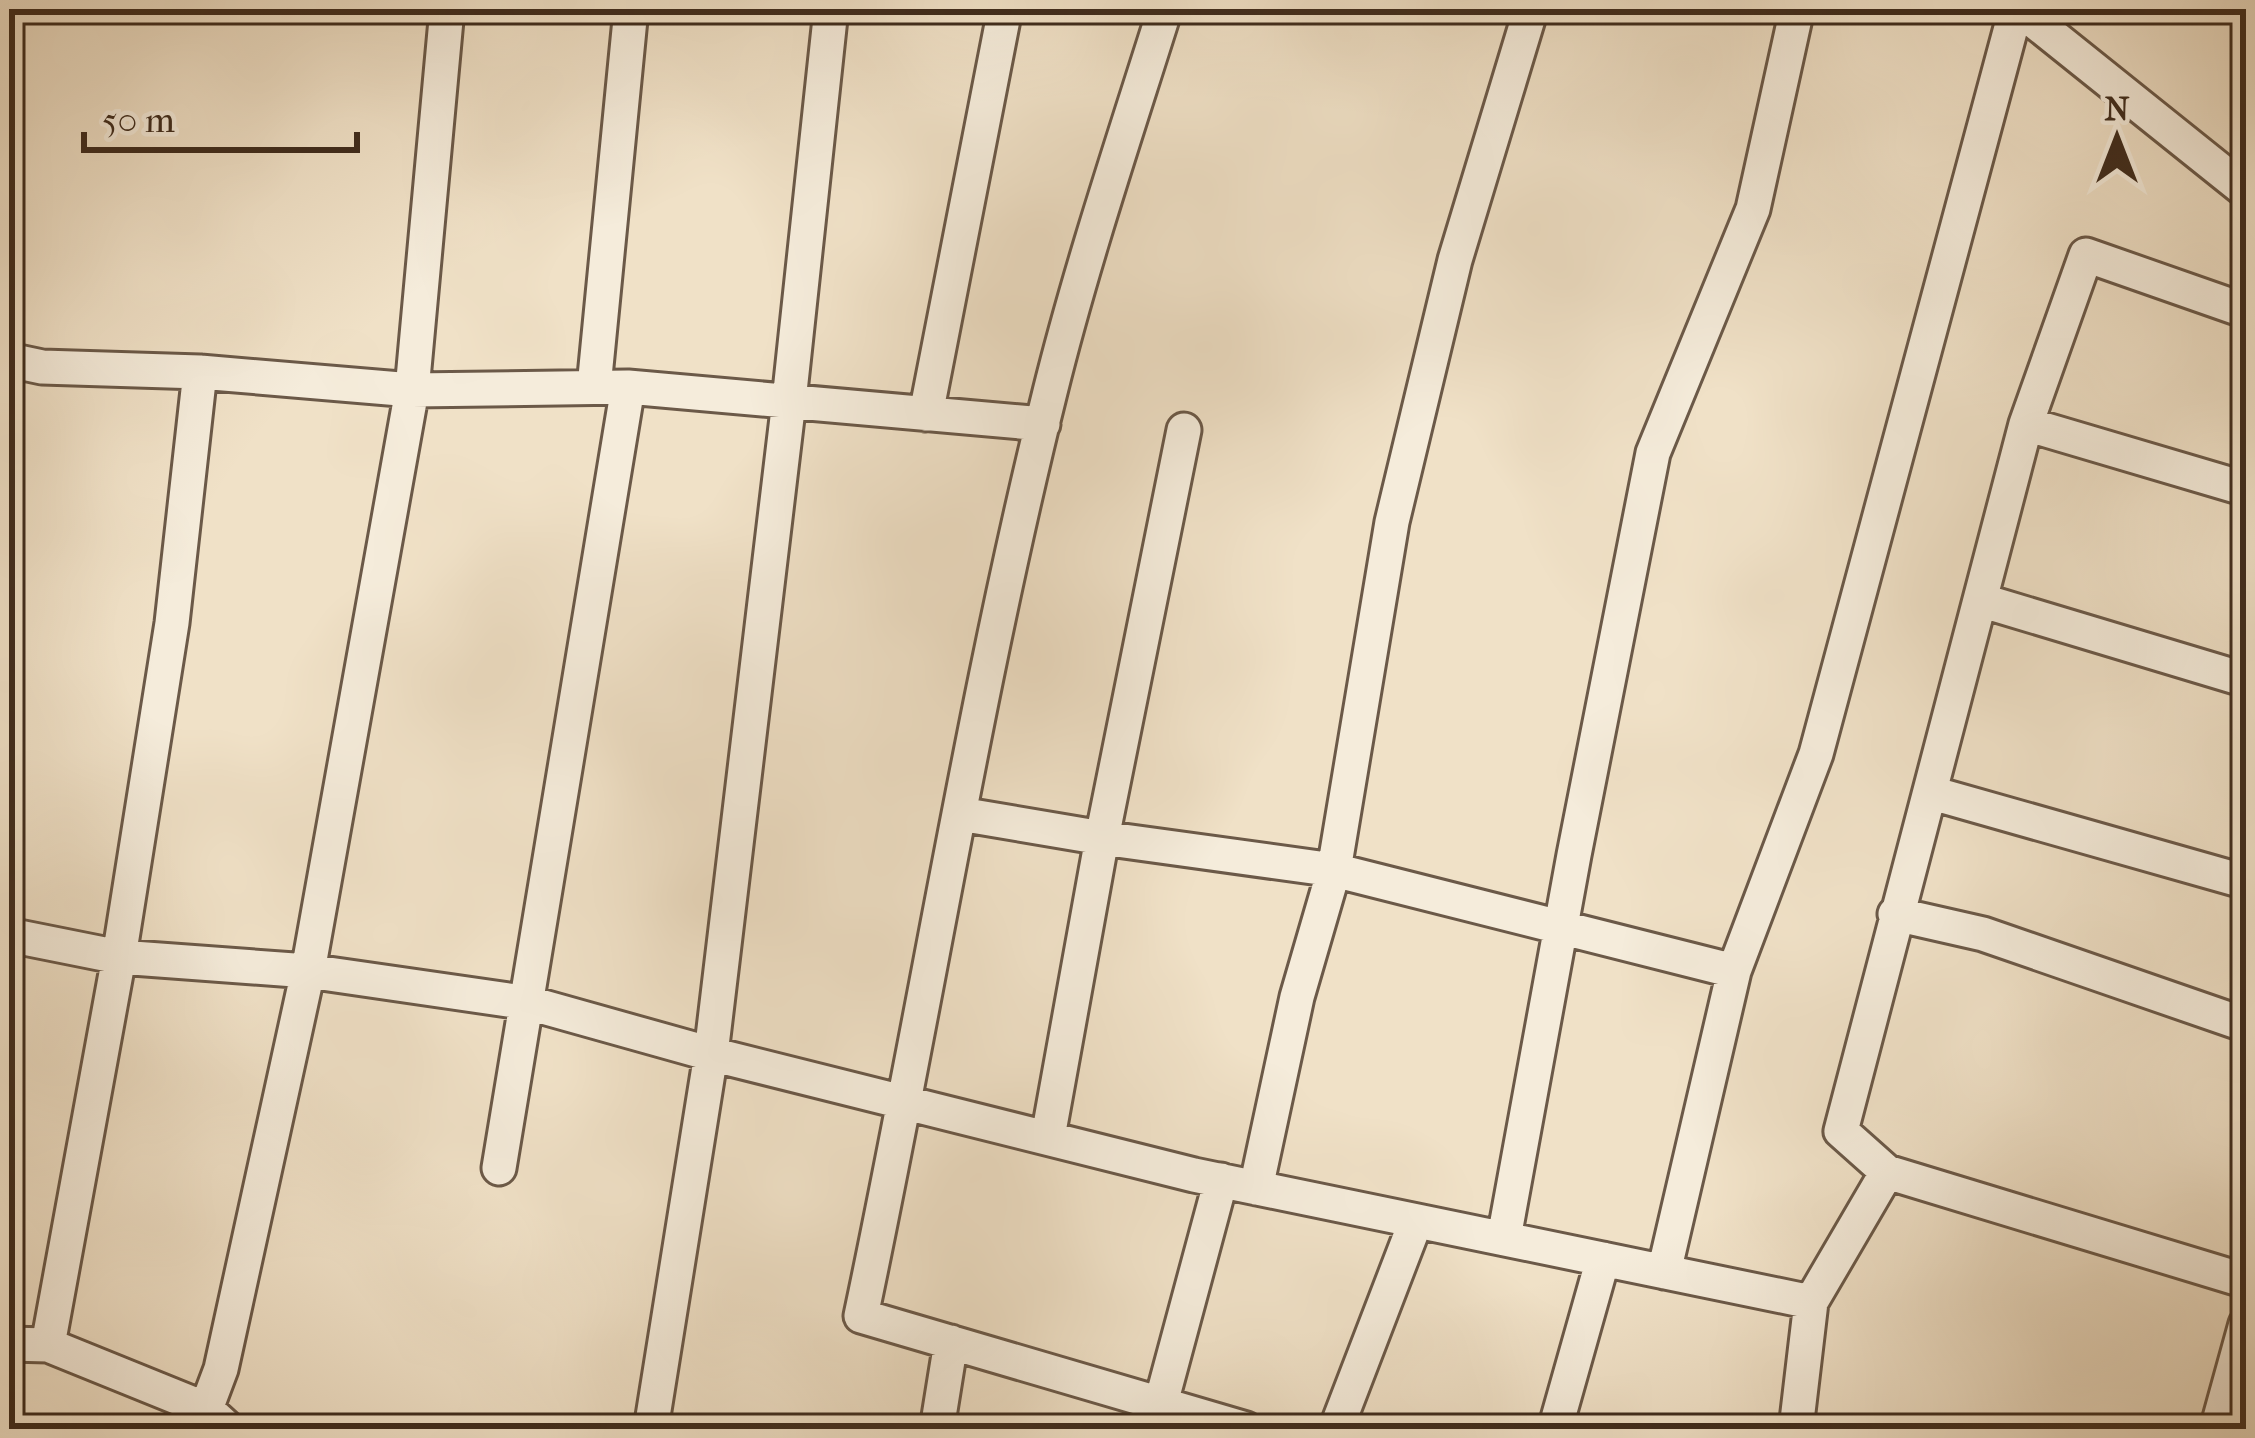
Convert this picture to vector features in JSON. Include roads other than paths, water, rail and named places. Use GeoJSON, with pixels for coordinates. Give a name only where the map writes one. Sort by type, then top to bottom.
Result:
{"type":"FeatureCollection","features":[{"type":"Feature","properties":{"kind":"street"},"geometry":{"type":"LineString","coordinates":[[9,1344],[48,1345],[217,1419],[220,1370],[308,971],[412,391],[447,9]]}},
{"type":"Feature","properties":{"kind":"street"},"geometry":{"type":"LineString","coordinates":[[499,1168],[529,1003],[611,387],[631,9]]}},
{"type":"Feature","properties":{"kind":"street"},"geometry":{"type":"LineString","coordinates":[[651,1429],[711,1054],[831,9]]}},
{"type":"Feature","properties":{"kind":"street"},"geometry":{"type":"LineString","coordinates":[[926,414],[1005,9]]}},
{"type":"Feature","properties":{"kind":"street"},"geometry":{"type":"LineString","coordinates":[[1165,9],[1043,424],[861,1316],[951,1342],[1158,1416],[1246,1429]]}},
{"type":"Feature","properties":{"kind":"street"},"geometry":{"type":"LineString","coordinates":[[1256,1188],[1298,997],[1334,870],[1392,522],[1455,260],[1531,9]]}},
{"type":"Feature","properties":{"kind":"street"},"geometry":{"type":"LineString","coordinates":[[1504,1238],[1653,453],[1754,208],[1797,9]]}},
{"type":"Feature","properties":{"kind":"street"},"geometry":{"type":"LineString","coordinates":[[1664,1272],[1734,971],[1816,754],[2018,9],[2246,190]]}},
{"type":"Feature","properties":{"kind":"street"},"geometry":{"type":"LineString","coordinates":[[2246,310],[2086,255],[2026,424],[1840,1131],[1887,1172],[2246,1281]]}},
{"type":"Feature","properties":{"kind":"street"},"geometry":{"type":"LineString","coordinates":[[9,360],[42,367],[200,372],[412,391],[611,387],[1043,424]]}},
{"type":"Feature","properties":{"kind":"street"},"geometry":{"type":"LineString","coordinates":[[48,1345],[172,623],[200,372]]}},
{"type":"Feature","properties":{"kind":"street"},"geometry":{"type":"LineString","coordinates":[[2026,424],[2246,490]]}},
{"type":"Feature","properties":{"kind":"street"},"geometry":{"type":"LineString","coordinates":[[1048,1137],[1184,430]]}},
{"type":"Feature","properties":{"kind":"street"},"geometry":{"type":"LineString","coordinates":[[1980,600],[2246,680]]}},
{"type":"Feature","properties":{"kind":"street"},"geometry":{"type":"LineString","coordinates":[[1932,793],[2246,882]]}},
{"type":"Feature","properties":{"kind":"street"},"geometry":{"type":"LineString","coordinates":[[960,814],[1334,870],[1734,971]]}},
{"type":"Feature","properties":{"kind":"street"},"geometry":{"type":"LineString","coordinates":[[1895,914],[1983,934],[2246,1024]]}},
{"type":"Feature","properties":{"kind":"street"},"geometry":{"type":"LineString","coordinates":[[9,935],[118,957],[308,971],[529,1003],[711,1054],[1221,1180],[1811,1302]]}},
{"type":"Feature","properties":{"kind":"street"},"geometry":{"type":"LineString","coordinates":[[1796,1429],[1811,1302],[1887,1172]]}},
{"type":"Feature","properties":{"kind":"street"},"geometry":{"type":"LineString","coordinates":[[1158,1416],[1221,1180]]}},
{"type":"Feature","properties":{"kind":"street"},"geometry":{"type":"LineString","coordinates":[[1336,1429],[1416,1221]]}},
{"type":"Feature","properties":{"kind":"street"},"geometry":{"type":"LineString","coordinates":[[1555,1429],[1603,1259]]}},
{"type":"Feature","properties":{"kind":"street"},"geometry":{"type":"LineString","coordinates":[[2217,1429],[2246,1324]]}},
{"type":"Feature","properties":{"kind":"street"},"geometry":{"type":"LineString","coordinates":[[937,1429],[951,1342]]}}]}
